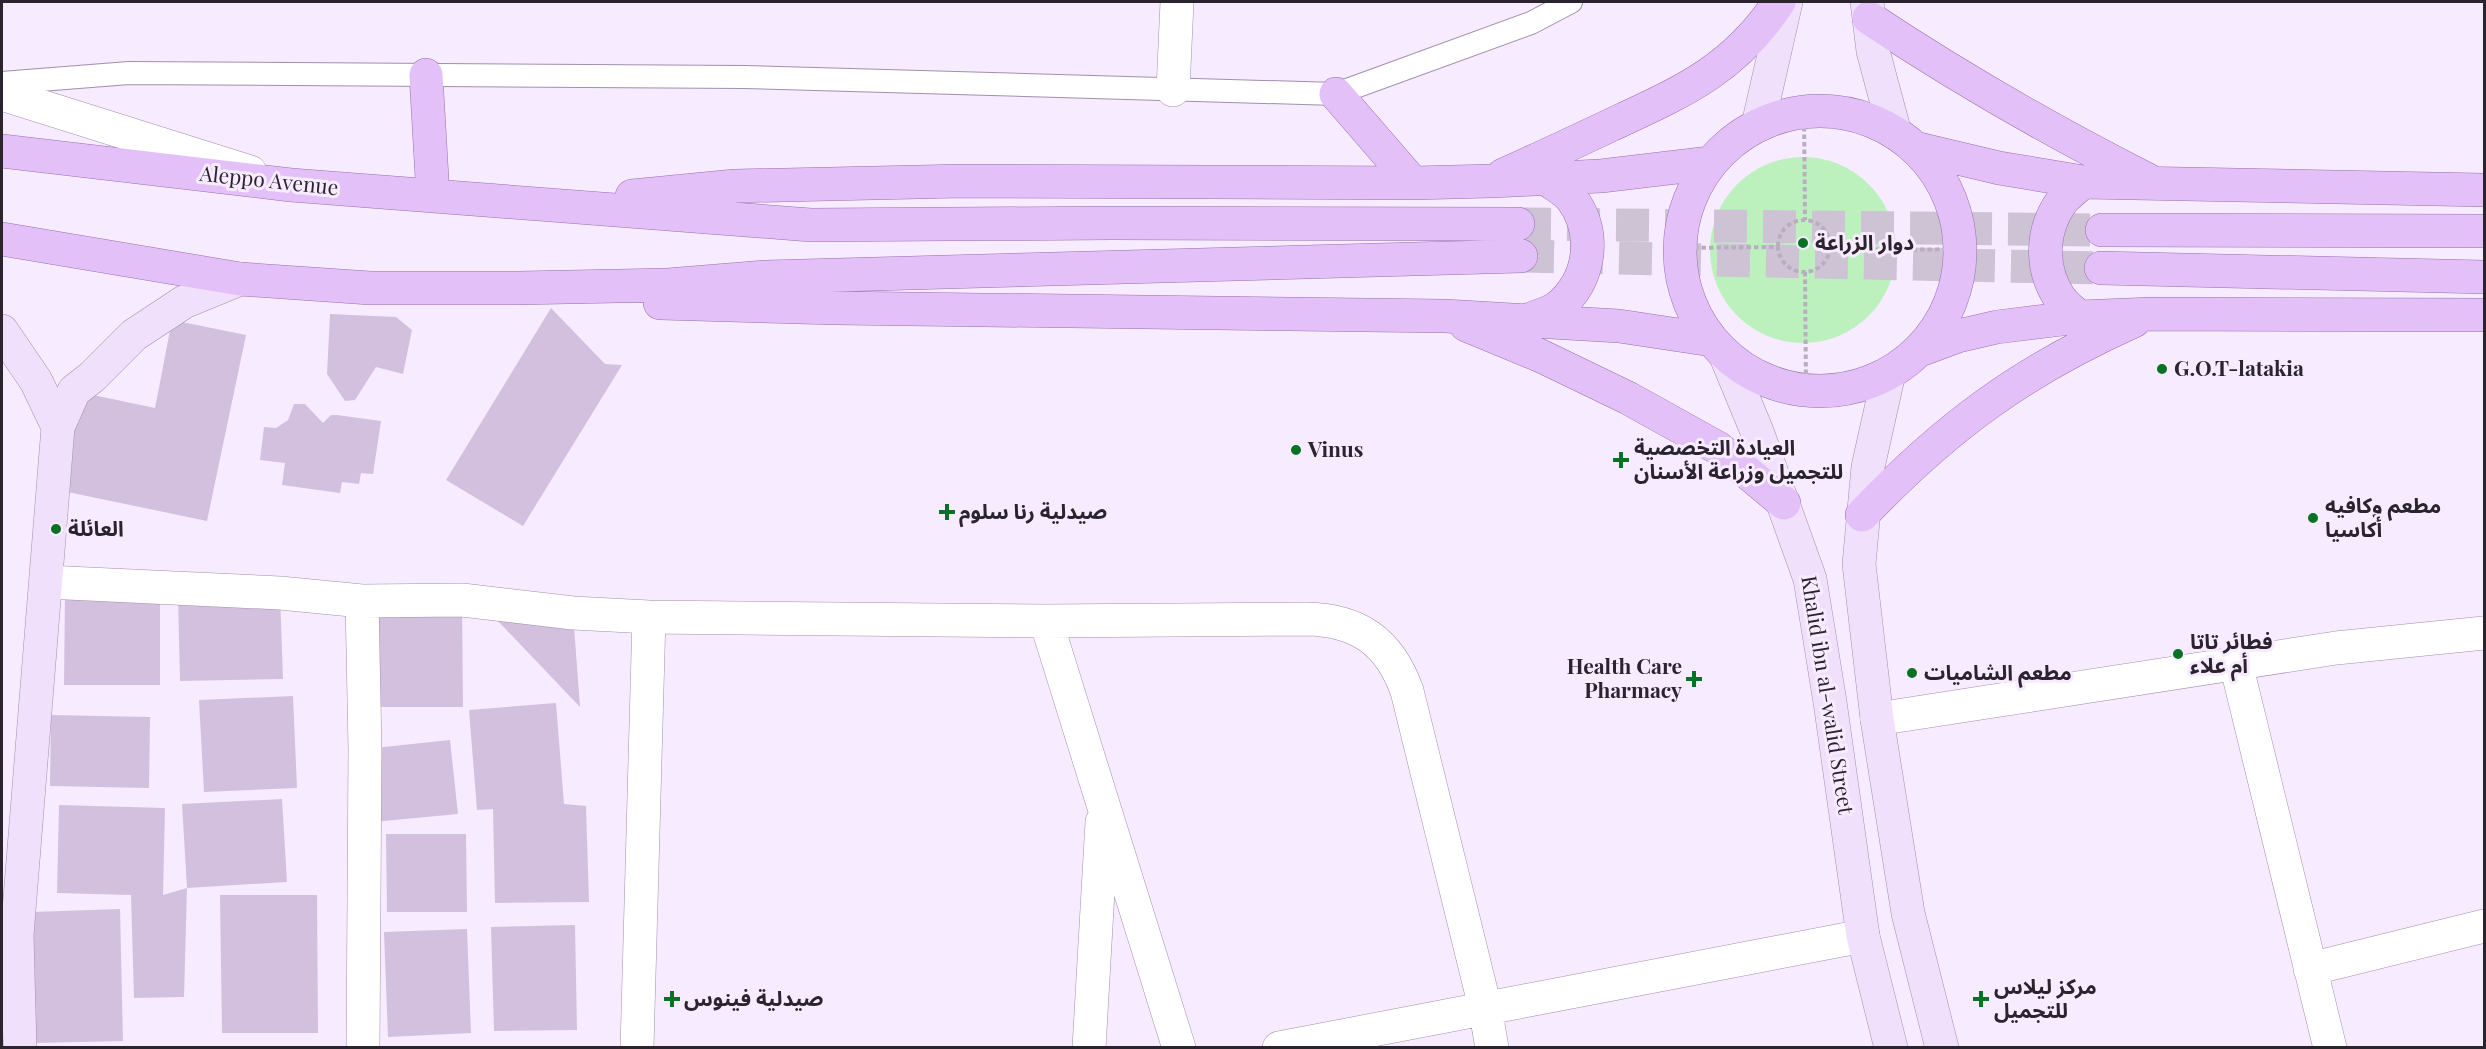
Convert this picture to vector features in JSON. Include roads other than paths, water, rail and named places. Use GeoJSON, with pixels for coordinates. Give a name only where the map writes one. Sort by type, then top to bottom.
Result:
{"type":"FeatureCollection","features":[{"type":"Feature","properties":{"kind":"main road"},"geometry":{"type":"LineString","coordinates":[[1491,181],[1695,85],[1740,48],[1767,19],[1779,2]]}},
{"type":"Feature","properties":{"kind":"main road"},"geometry":{"type":"LineString","coordinates":[[1868,10],[1988,94],[2071,141],[2155,183]]}},
{"type":"Feature","properties":{"kind":"main road"},"geometry":{"type":"LineString","coordinates":[[426,75],[433,196]]}},
{"type":"Feature","properties":{"kind":"main road"},"geometry":{"type":"LineString","coordinates":[[1336,94],[1413,183]]}},
{"type":"Feature","properties":{"kind":"main road"},"geometry":{"type":"LineString","coordinates":[[1905,141],[1939,177],[1954,212],[1960,249],[1953,295],[1942,320],[1920,350],[1889,373],[1844,389],[1806,390],[1762,379],[1718,347],[1694,313],[1682,281],[1679,248],[1683,218],[1693,189],[1710,163],[1731,142],[1758,125],[1780,116],[1804,112],[1836,111],[1866,119],[1905,141],[1999,168],[2083,182],[2484,190]]}},
{"type":"Feature","properties":{"kind":"main road","name":"Aleppo Avenue"},"geometry":{"type":"LineString","coordinates":[[2,151],[291,185],[537,204]]}},
{"type":"Feature","properties":{"kind":"main road"},"geometry":{"type":"LineString","coordinates":[[537,204],[759,186],[962,181],[1413,183],[1491,181],[1601,176],[1710,163]]}},
{"type":"Feature","properties":{"kind":"main road"},"geometry":{"type":"LineString","coordinates":[[1528,320],[1557,308],[1578,286],[1588,256],[1586,226],[1576,207],[1571,198],[1546,179]]}},
{"type":"Feature","properties":{"kind":"main road"},"geometry":{"type":"LineString","coordinates":[[2079,317],[2060,298],[2048,274],[2044,249],[2050,223],[2063,200],[2083,182]]}},
{"type":"Feature","properties":{"kind":"main road"},"geometry":{"type":"LineString","coordinates":[[537,204],[811,225],[1518,224]]}},
{"type":"Feature","properties":{"kind":"main road"},"geometry":{"type":"LineString","coordinates":[[2102,230],[2484,231]]}},
{"type":"Feature","properties":{"kind":"main road"},"geometry":{"type":"LineString","coordinates":[[2,239],[240,279],[370,288],[668,285],[765,278],[1521,256]]}},
{"type":"Feature","properties":{"kind":"main road"},"geometry":{"type":"LineString","coordinates":[[2101,268],[2484,277]]}},
{"type":"Feature","properties":{"kind":"main road"},"geometry":{"type":"LineString","coordinates":[[518,288],[677,304],[1445,316],[1528,320],[1619,326],[1718,347]]}},
{"type":"Feature","properties":{"kind":"main road"},"geometry":{"type":"LineString","coordinates":[[1920,350],[1997,327],[2079,317],[2151,314],[2484,315]]}},
{"type":"Feature","properties":{"kind":"main road"},"geometry":{"type":"LineString","coordinates":[[1862,515],[1929,448],[1966,417],[2055,359],[2151,314]]}},
{"type":"Feature","properties":{"kind":"main road"},"geometry":{"type":"LineString","coordinates":[[1445,316],[1541,356],[1638,403],[1718,448],[1785,503]]}},
{"type":"Feature","properties":{"kind":"street"},"geometry":{"type":"LineString","coordinates":[[1173,90],[1177,2]]}},
{"type":"Feature","properties":{"kind":"street"},"geometry":{"type":"LineString","coordinates":[[1758,125],[1786,2]]}},
{"type":"Feature","properties":{"kind":"street"},"geometry":{"type":"LineString","coordinates":[[1868,10],[1873,51],[1905,141]]}},
{"type":"Feature","properties":{"kind":"street"},"geometry":{"type":"LineString","coordinates":[[2,94],[291,185]]}},
{"type":"Feature","properties":{"kind":"street"},"geometry":{"type":"LineString","coordinates":[[20,1047],[9,935],[46,582],[58,427],[74,392],[134,335],[184,302],[240,279]]}},
{"type":"Feature","properties":{"kind":"street"},"geometry":{"type":"LineString","coordinates":[[2,331],[36,381],[58,427]]}},
{"type":"Feature","properties":{"kind":"street","name":"Khalid ibn al-walid Street"},"geometry":{"type":"LineString","coordinates":[[1718,347],[1785,503],[1810,579],[1863,936],[1891,1047]]}},
{"type":"Feature","properties":{"kind":"street"},"geometry":{"type":"LineString","coordinates":[[1889,373],[1870,457],[1862,515],[1859,564],[1877,719],[1908,913],[1942,1047]]}},
{"type":"Feature","properties":{"kind":"street"},"geometry":{"type":"LineString","coordinates":[[46,582],[280,593],[362,600],[462,600],[573,613],[650,617],[1046,621],[1328,620],[1350,625],[1370,636],[1400,669],[1485,1007],[1492,1047]]}},
{"type":"Feature","properties":{"kind":"street"},"geometry":{"type":"LineString","coordinates":[[362,600],[365,749],[363,1047]]}},
{"type":"Feature","properties":{"kind":"street"},"geometry":{"type":"LineString","coordinates":[[637,1047],[650,617]]}},
{"type":"Feature","properties":{"kind":"street"},"geometry":{"type":"LineString","coordinates":[[1046,621],[1179,1047]]}},
{"type":"Feature","properties":{"kind":"street"},"geometry":{"type":"LineString","coordinates":[[1877,719],[2347,647],[2484,633]]}},
{"type":"Feature","properties":{"kind":"street"},"geometry":{"type":"LineString","coordinates":[[2236,664],[2330,1047]]}},
{"type":"Feature","properties":{"kind":"street"},"geometry":{"type":"LineString","coordinates":[[1089,1047],[1103,802]]}},
{"type":"Feature","properties":{"kind":"street"},"geometry":{"type":"LineString","coordinates":[[2310,969],[2484,926]]}},
{"type":"Feature","properties":{"kind":"street"},"geometry":{"type":"LineString","coordinates":[[1279,1047],[1863,936]]}},
{"type":"Feature","properties":{"kind":"lane"},"geometry":{"type":"LineString","coordinates":[[2,83],[129,73],[744,77],[1336,94],[1531,23],[1571,2]]}},
{"type":"Feature","properties":{"kind":"tunnel"},"geometry":{"type":"LineString","coordinates":[[1518,224],[2102,230]]}},
{"type":"Feature","properties":{"kind":"tunnel"},"geometry":{"type":"LineString","coordinates":[[1521,256],[2101,268]]}},
{"type":"Feature","properties":{"kind":"place","name":"دوار الزراعة"},"geometry":{"type":"Point","coordinates":[1803,243]}},
{"type":"Feature","properties":{"kind":"place","name":"G.O.T-latakia"},"geometry":{"type":"Point","coordinates":[2162,369]}},
{"type":"Feature","properties":{"kind":"place","name":"Vinus"},"geometry":{"type":"Point","coordinates":[1296,450]}},
{"type":"Feature","properties":{"kind":"place","name":"العيادة التخصصية للتجميل وزراعة الأسنان"},"geometry":{"type":"Point","coordinates":[1621,460]}},
{"type":"Feature","properties":{"kind":"place","name":"صيدلية رنا سلوم"},"geometry":{"type":"Point","coordinates":[947,512]}},
{"type":"Feature","properties":{"kind":"place","name":"مطعم وكافيه أكاسيا"},"geometry":{"type":"Point","coordinates":[2313,518]}},
{"type":"Feature","properties":{"kind":"place","name":"العائلة"},"geometry":{"type":"Point","coordinates":[56,529]}},
{"type":"Feature","properties":{"kind":"place","name":"فطائر تاتا أم علاء"},"geometry":{"type":"Point","coordinates":[2178,654]}},
{"type":"Feature","properties":{"kind":"place","name":"مطعم الشاميات"},"geometry":{"type":"Point","coordinates":[1912,673]}},
{"type":"Feature","properties":{"kind":"place","name":"Health Care Pharmacy"},"geometry":{"type":"Point","coordinates":[1694,679]}},
{"type":"Feature","properties":{"kind":"place","name":"صيدلية فينوس"},"geometry":{"type":"Point","coordinates":[672,999]}},
{"type":"Feature","properties":{"kind":"place","name":"مركز ليلاس للتجميل"},"geometry":{"type":"Point","coordinates":[1981,999]}}]}
